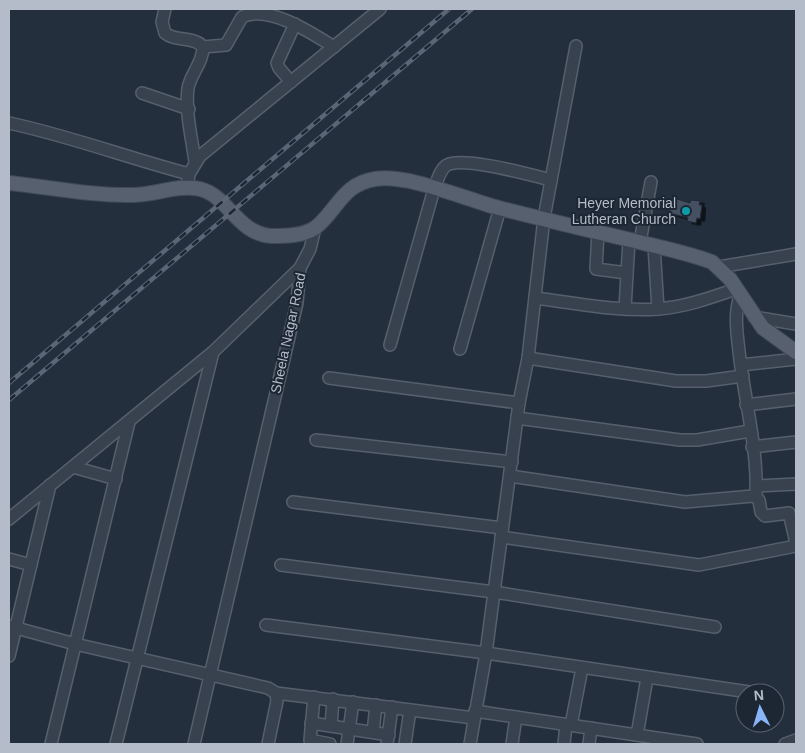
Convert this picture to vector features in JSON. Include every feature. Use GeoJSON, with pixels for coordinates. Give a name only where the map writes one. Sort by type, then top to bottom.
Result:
{"type":"FeatureCollection","features":[{"type":"Feature","properties":{"kind":"main road","name":"Sheela Nagar Road"},"geometry":{"type":"LineString","coordinates":[[315,228],[341,198],[365,182],[374,179],[398,179],[500,208],[702,258],[719,267],[754,317],[774,337],[796,352]]}},
{"type":"Feature","properties":{"kind":"main road"},"geometry":{"type":"LineString","coordinates":[[9,183],[124,195],[154,193],[188,181],[213,195],[241,222],[256,232],[268,236],[294,235],[315,228]]}},
{"type":"Feature","properties":{"kind":"street"},"geometry":{"type":"LineString","coordinates":[[165,9],[162,22],[165,33],[172,37],[194,41],[203,47],[226,45],[239,22],[248,14],[262,14],[295,24],[334,47]]}},
{"type":"Feature","properties":{"kind":"street"},"geometry":{"type":"LineString","coordinates":[[195,162],[380,9]]}},
{"type":"Feature","properties":{"kind":"street"},"geometry":{"type":"LineString","coordinates":[[291,82],[279,68],[278,63],[295,24]]}},
{"type":"Feature","properties":{"kind":"street"},"geometry":{"type":"LineString","coordinates":[[470,744],[486,652],[519,403],[528,358],[544,218],[576,46]]}},
{"type":"Feature","properties":{"kind":"street"},"geometry":{"type":"LineString","coordinates":[[9,123],[41,130],[124,157],[188,181],[195,162],[189,109],[189,84],[202,58],[203,47]]}},
{"type":"Feature","properties":{"kind":"street"},"geometry":{"type":"LineString","coordinates":[[142,93],[189,109]]}},
{"type":"Feature","properties":{"kind":"street"},"geometry":{"type":"LineString","coordinates":[[390,345],[434,189],[444,168],[461,162],[551,180]]}},
{"type":"Feature","properties":{"kind":"street"},"geometry":{"type":"LineString","coordinates":[[625,308],[627,273],[651,182]]}},
{"type":"Feature","properties":{"kind":"street"},"geometry":{"type":"LineString","coordinates":[[460,349],[500,208]]}},
{"type":"Feature","properties":{"kind":"street","name":"Sheela Nagar Road"},"geometry":{"type":"LineString","coordinates":[[194,744],[297,303],[300,268],[310,249],[315,228]]}},
{"type":"Feature","properties":{"kind":"street"},"geometry":{"type":"LineString","coordinates":[[598,232],[596,269],[627,273]]}},
{"type":"Feature","properties":{"kind":"street"},"geometry":{"type":"LineString","coordinates":[[654,246],[658,309]]}},
{"type":"Feature","properties":{"kind":"street"},"geometry":{"type":"LineString","coordinates":[[719,267],[796,254]]}},
{"type":"Feature","properties":{"kind":"street"},"geometry":{"type":"LineString","coordinates":[[9,519],[213,352],[300,268]]}},
{"type":"Feature","properties":{"kind":"street"},"geometry":{"type":"LineString","coordinates":[[293,502],[502,532],[699,565],[796,544],[793,512],[766,516],[761,512],[756,491],[736,312],[738,293],[658,309],[625,308],[535,298]]}},
{"type":"Feature","properties":{"kind":"street"},"geometry":{"type":"LineString","coordinates":[[754,317],[796,324]]}},
{"type":"Feature","properties":{"kind":"street"},"geometry":{"type":"LineString","coordinates":[[116,744],[213,352]]}},
{"type":"Feature","properties":{"kind":"street"},"geometry":{"type":"LineString","coordinates":[[528,358],[676,381],[706,380],[742,370],[796,359]]}},
{"type":"Feature","properties":{"kind":"street"},"geometry":{"type":"LineString","coordinates":[[329,378],[519,403]]}},
{"type":"Feature","properties":{"kind":"street"},"geometry":{"type":"LineString","coordinates":[[746,404],[796,399]]}},
{"type":"Feature","properties":{"kind":"street"},"geometry":{"type":"LineString","coordinates":[[517,418],[680,440],[698,440],[750,431]]}},
{"type":"Feature","properties":{"kind":"street"},"geometry":{"type":"LineString","coordinates":[[51,744],[129,422]]}},
{"type":"Feature","properties":{"kind":"street"},"geometry":{"type":"LineString","coordinates":[[316,440],[512,462]]}},
{"type":"Feature","properties":{"kind":"street"},"geometry":{"type":"LineString","coordinates":[[752,447],[796,442]]}},
{"type":"Feature","properties":{"kind":"street"},"geometry":{"type":"LineString","coordinates":[[73,466],[116,479]]}},
{"type":"Feature","properties":{"kind":"street"},"geometry":{"type":"LineString","coordinates":[[510,476],[685,502],[796,484]]}},
{"type":"Feature","properties":{"kind":"street"},"geometry":{"type":"LineString","coordinates":[[9,656],[12,627],[31,565],[50,485]]}},
{"type":"Feature","properties":{"kind":"street"},"geometry":{"type":"LineString","coordinates":[[9,558],[31,565]]}},
{"type":"Feature","properties":{"kind":"street"},"geometry":{"type":"LineString","coordinates":[[282,565],[494,592],[715,628]]}},
{"type":"Feature","properties":{"kind":"street"},"geometry":{"type":"LineString","coordinates":[[266,625],[486,652],[735,690]]}},
{"type":"Feature","properties":{"kind":"street"},"geometry":{"type":"LineString","coordinates":[[12,627],[76,644],[268,688],[276,693],[410,710],[516,717],[671,742],[697,744]]}},
{"type":"Feature","properties":{"kind":"street"},"geometry":{"type":"LineString","coordinates":[[564,744],[582,668]]}},
{"type":"Feature","properties":{"kind":"street"},"geometry":{"type":"LineString","coordinates":[[637,735],[647,678]]}},
{"type":"Feature","properties":{"kind":"street"},"geometry":{"type":"LineString","coordinates":[[268,744],[277,701],[276,693]]}},
{"type":"Feature","properties":{"kind":"street"},"geometry":{"type":"LineString","coordinates":[[314,697],[310,740],[330,744]]}},
{"type":"Feature","properties":{"kind":"street"},"geometry":{"type":"LineString","coordinates":[[331,726],[333,699]]}},
{"type":"Feature","properties":{"kind":"street"},"geometry":{"type":"LineString","coordinates":[[347,744],[353,702]]}},
{"type":"Feature","properties":{"kind":"street"},"geometry":{"type":"LineString","coordinates":[[373,732],[376,705]]}},
{"type":"Feature","properties":{"kind":"street"},"geometry":{"type":"LineString","coordinates":[[311,723],[373,732],[388,739],[392,707]]}},
{"type":"Feature","properties":{"kind":"street"},"geometry":{"type":"LineString","coordinates":[[405,744],[410,710]]}},
{"type":"Feature","properties":{"kind":"street"},"geometry":{"type":"LineString","coordinates":[[512,744],[516,717]]}},
{"type":"Feature","properties":{"kind":"street"},"geometry":{"type":"LineString","coordinates":[[589,744],[591,728]]}},
{"type":"Feature","properties":{"kind":"street"},"geometry":{"type":"LineString","coordinates":[[785,744],[796,740]]}},
{"type":"Feature","properties":{"kind":"building","name":"Heyer Memorial Lutheran Church"},"geometry":{"type":"Polygon","coordinates":[[[674,198],[690,203],[691,200],[700,201],[699,205],[702,205],[700,219],[697,218],[696,223],[687,221],[688,218],[669,213],[674,198]]]}},
{"type":"Feature","properties":{"kind":"railway"},"geometry":{"type":"LineString","coordinates":[[9,383],[449,9]]}},
{"type":"Feature","properties":{"kind":"railway"},"geometry":{"type":"LineString","coordinates":[[9,400],[472,9]]}},
{"type":"Feature","properties":{"kind":"place","name":"Heyer Memorial Lutheran Church"},"geometry":{"type":"Point","coordinates":[686,211]}}]}
